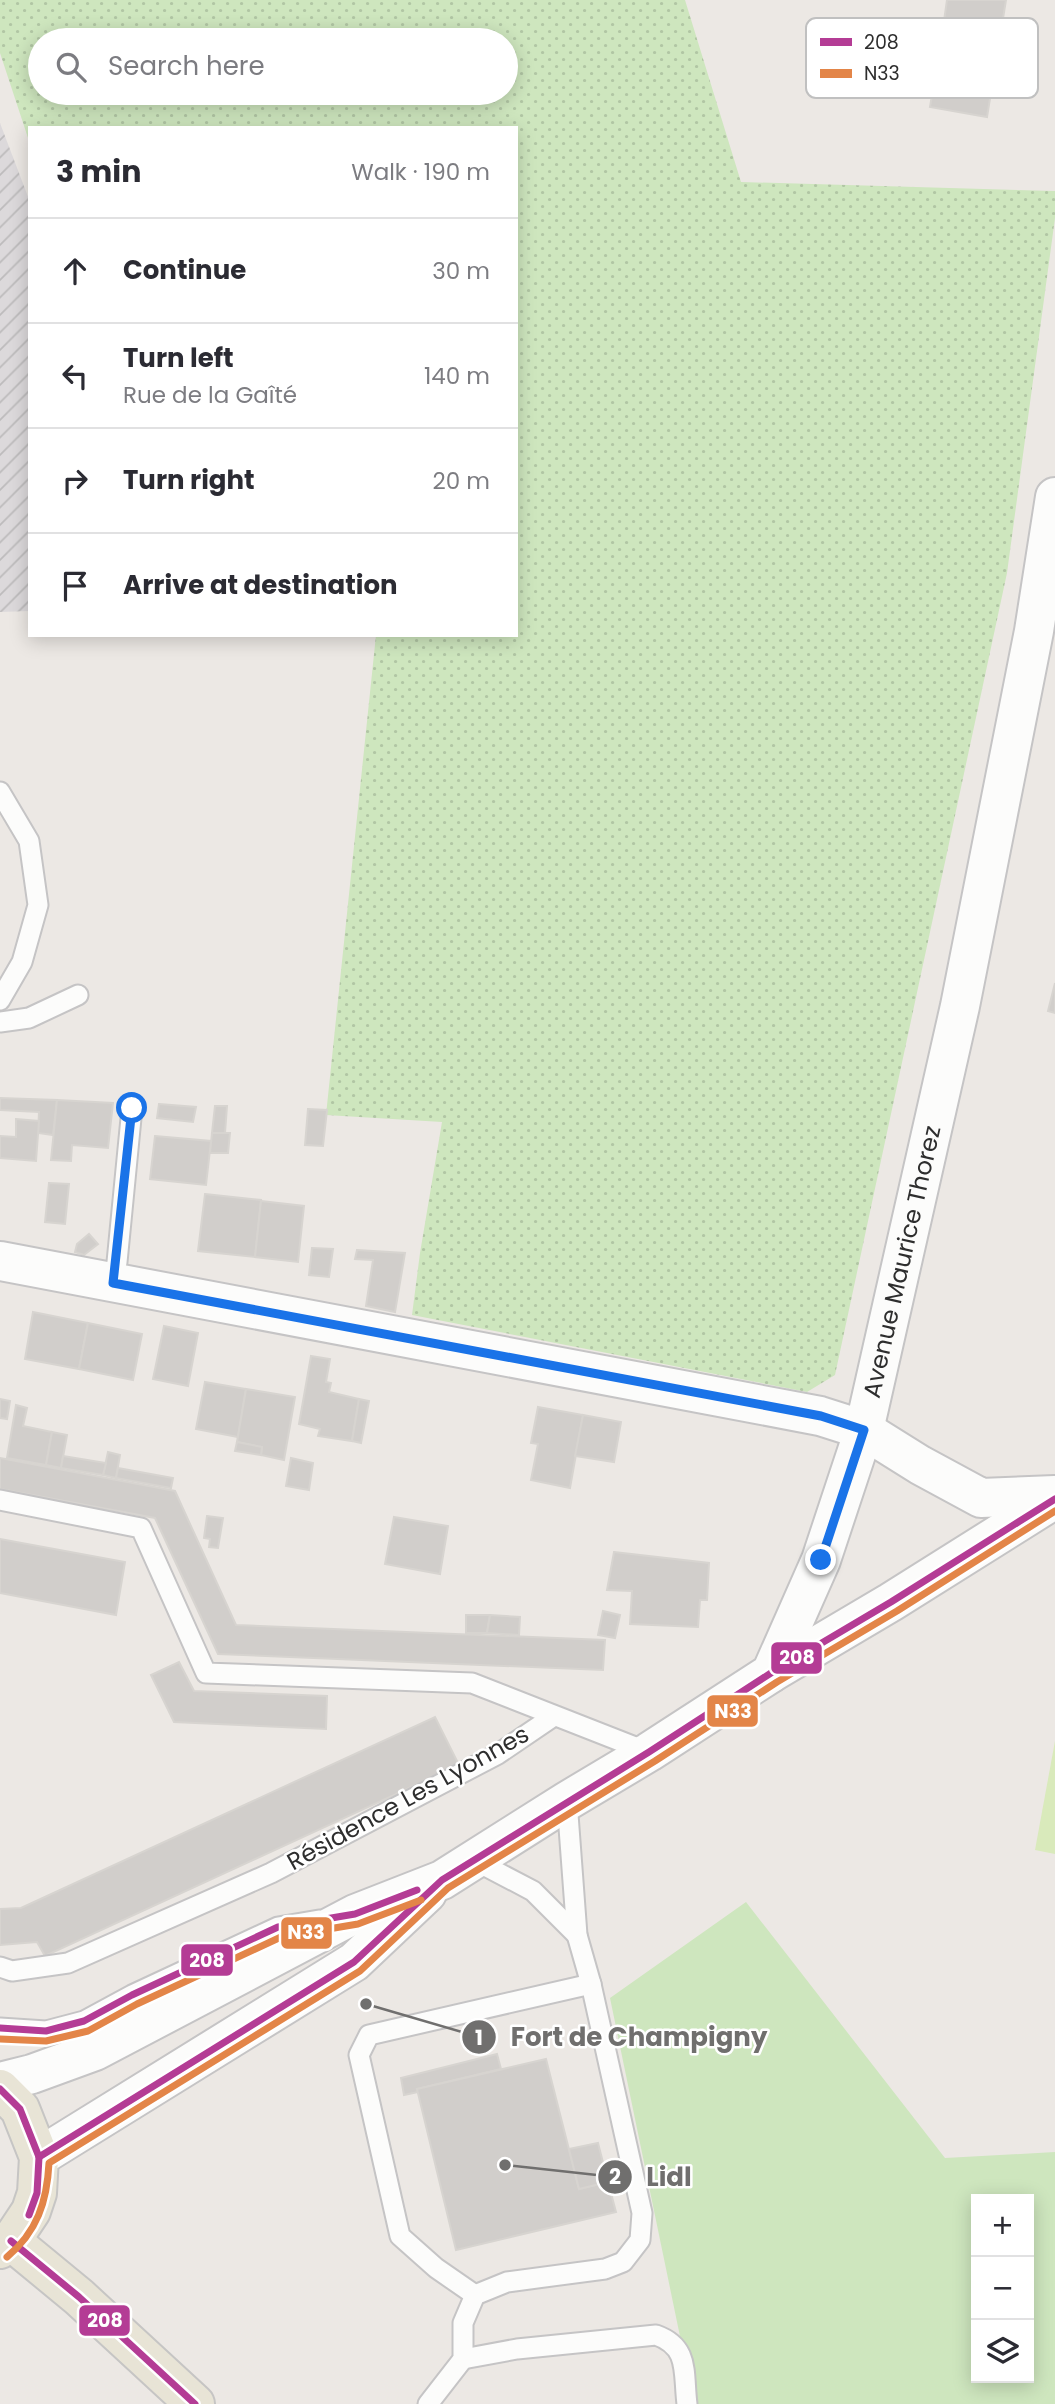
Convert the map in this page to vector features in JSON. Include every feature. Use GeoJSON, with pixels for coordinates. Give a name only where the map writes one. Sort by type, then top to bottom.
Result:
{"type":"FeatureCollection","features":[{"type":"Feature","properties":{"kind":"main road","name":"Avenue Maurice Thorez"},"geometry":{"type":"LineString","coordinates":[[771,1673],[821,1560],[864,1430],[1044,631],[1055,497]]}},
{"type":"Feature","properties":{"kind":"main road"},"geometry":{"type":"LineString","coordinates":[[0,1261],[821,1416],[864,1430],[920,1465],[981,1498],[1055,1497]]}},
{"type":"Feature","properties":{"kind":"main road"},"geometry":{"type":"LineString","coordinates":[[0,2082],[32,2074],[95,2051],[355,1914],[442,1880],[771,1673],[891,1602],[1055,1497]]}},
{"type":"Feature","properties":{"kind":"main road"},"geometry":{"type":"LineString","coordinates":[[39,2157],[354,1962],[442,1880]]}},
{"type":"Feature","properties":{"kind":"main road"},"geometry":{"type":"LineString","coordinates":[[0,2089],[20,2109],[39,2157],[37,2193],[31,2211],[6,2245],[79,2297],[195,2404]]}},
{"type":"Feature","properties":{"kind":"lane"},"geometry":{"type":"LineString","coordinates":[[0,792],[29,841],[38,905],[22,961],[0,1000]]}},
{"type":"Feature","properties":{"kind":"lane"},"geometry":{"type":"LineString","coordinates":[[0,1022],[29,1018],[78,995]]}},
{"type":"Feature","properties":{"kind":"lane"},"geometry":{"type":"LineString","coordinates":[[113,1283],[132,1108]]}},
{"type":"Feature","properties":{"kind":"lane","name":"Résidence Les Lyonnes"},"geometry":{"type":"LineString","coordinates":[[0,1500],[141,1528],[206,1673],[472,1683],[554,1716]]}},
{"type":"Feature","properties":{"kind":"lane"},"geometry":{"type":"LineString","coordinates":[[554,1716],[649,1752]]}},
{"type":"Feature","properties":{"kind":"lane","name":"Résidence Les Lyonnes"},"geometry":{"type":"LineString","coordinates":[[0,1967],[12,1971],[68,1964],[271,1873],[498,1754],[554,1716]]}},
{"type":"Feature","properties":{"kind":"lane"},"geometry":{"type":"LineString","coordinates":[[437,2399],[463,2360],[463,2323],[475,2295],[508,2282],[605,2269],[623,2262],[640,2240],[642,2213],[578,1935],[567,1801]]}},
{"type":"Feature","properties":{"kind":"lane"},"geometry":{"type":"LineString","coordinates":[[474,1860],[533,1891],[578,1935]]}},
{"type":"Feature","properties":{"kind":"lane"},"geometry":{"type":"LineString","coordinates":[[0,2028],[46,2031],[84,2021],[132,1995],[278,1927],[355,1914]]}},
{"type":"Feature","properties":{"kind":"lane"},"geometry":{"type":"LineString","coordinates":[[475,2295],[436,2268],[400,2236],[359,2055],[369,2035],[591,1984]]}},
{"type":"Feature","properties":{"kind":"lane"},"geometry":{"type":"LineString","coordinates":[[463,2360],[517,2350],[656,2335],[670,2340],[681,2352],[687,2404]]}},
{"type":"Feature","properties":{"kind":"shaded area"},"geometry":{"type":"Polygon","coordinates":[[[0,123],[28,197],[28,611],[0,612],[0,123]]]}},
{"type":"Feature","properties":{"kind":"green space"},"geometry":{"type":"Polygon","coordinates":[[[0,0],[685,0],[741,182],[1055,191],[1055,218],[1007,573],[835,1375],[807,1392],[412,1315],[442,1122],[326,1115],[376,637],[518,637],[518,126],[28,126],[28,138],[0,53],[0,0]]]}},
{"type":"Feature","properties":{"kind":"green space"},"geometry":{"type":"Polygon","coordinates":[[[1055,1741],[1055,1854],[1035,1850],[1055,1741]]]}},
{"type":"Feature","properties":{"kind":"green space"},"geometry":{"type":"Polygon","coordinates":[[[746,1902],[945,2158],[1055,2152],[1055,2404],[694,2404],[610,1998],[746,1902]]]}},
{"type":"Feature","properties":{"kind":"building"},"geometry":{"type":"Polygon","coordinates":[[[947,0],[1006,0],[1003,18],[944,18],[947,0]]]}},
{"type":"Feature","properties":{"kind":"building"},"geometry":{"type":"Polygon","coordinates":[[[932,98],[990,98],[987,117],[930,107],[932,98]]]}},
{"type":"Feature","properties":{"kind":"building"},"geometry":{"type":"Polygon","coordinates":[[[1055,983],[1055,1013],[1048,1011],[1055,983]]]}},
{"type":"Feature","properties":{"kind":"building"},"geometry":{"type":"Polygon","coordinates":[[[0,1098],[57,1100],[53,1135],[38,1133],[39,1112],[0,1110],[0,1098]]]}},
{"type":"Feature","properties":{"kind":"building"},"geometry":{"type":"Polygon","coordinates":[[[57,1100],[113,1103],[108,1148],[72,1145],[71,1161],[51,1160],[57,1100]]]}},
{"type":"Feature","properties":{"kind":"building"},"geometry":{"type":"Polygon","coordinates":[[[159,1104],[196,1107],[193,1122],[157,1118],[159,1104]]]}},
{"type":"Feature","properties":{"kind":"building"},"geometry":{"type":"Polygon","coordinates":[[[215,1106],[227,1106],[225,1133],[212,1133],[215,1106]]]}},
{"type":"Feature","properties":{"kind":"building"},"geometry":{"type":"Polygon","coordinates":[[[308,1109],[327,1110],[323,1146],[305,1145],[308,1109]]]}},
{"type":"Feature","properties":{"kind":"building"},"geometry":{"type":"Polygon","coordinates":[[[16,1119],[39,1121],[36,1161],[0,1158],[0,1136],[16,1137],[16,1119]]]}},
{"type":"Feature","properties":{"kind":"building"},"geometry":{"type":"Polygon","coordinates":[[[212,1133],[230,1133],[228,1153],[210,1153],[212,1133]]]}},
{"type":"Feature","properties":{"kind":"building"},"geometry":{"type":"Polygon","coordinates":[[[155,1136],[211,1141],[206,1185],[150,1179],[155,1136]]]}},
{"type":"Feature","properties":{"kind":"building"},"geometry":{"type":"Polygon","coordinates":[[[49,1183],[69,1184],[65,1224],[45,1222],[49,1183]]]}},
{"type":"Feature","properties":{"kind":"building"},"geometry":{"type":"Polygon","coordinates":[[[205,1194],[261,1200],[255,1257],[198,1251],[205,1194]]]}},
{"type":"Feature","properties":{"kind":"building"},"geometry":{"type":"Polygon","coordinates":[[[261,1201],[304,1206],[298,1262],[255,1257],[261,1201]]]}},
{"type":"Feature","properties":{"kind":"building"},"geometry":{"type":"Polygon","coordinates":[[[89,1234],[98,1244],[84,1255],[75,1252],[77,1244],[89,1234]]]}},
{"type":"Feature","properties":{"kind":"building"},"geometry":{"type":"Polygon","coordinates":[[[312,1248],[333,1249],[329,1277],[309,1275],[312,1248]]]}},
{"type":"Feature","properties":{"kind":"building"},"geometry":{"type":"Polygon","coordinates":[[[357,1250],[405,1253],[395,1312],[366,1306],[373,1260],[355,1259],[357,1250]]]}},
{"type":"Feature","properties":{"kind":"building"},"geometry":{"type":"Polygon","coordinates":[[[33,1312],[88,1323],[79,1369],[25,1359],[33,1312]]]}},
{"type":"Feature","properties":{"kind":"building"},"geometry":{"type":"Polygon","coordinates":[[[88,1323],[142,1334],[133,1380],[79,1369],[88,1323]]]}},
{"type":"Feature","properties":{"kind":"building"},"geometry":{"type":"Polygon","coordinates":[[[164,1326],[198,1333],[188,1386],[153,1379],[164,1326]]]}},
{"type":"Feature","properties":{"kind":"building"},"geometry":{"type":"Polygon","coordinates":[[[311,1356],[330,1359],[326,1382],[331,1383],[329,1392],[359,1399],[352,1441],[318,1436],[320,1429],[299,1424],[311,1356]]]}},
{"type":"Feature","properties":{"kind":"building"},"geometry":{"type":"Polygon","coordinates":[[[205,1382],[246,1389],[238,1437],[196,1429],[205,1382]]]}},
{"type":"Feature","properties":{"kind":"building"},"geometry":{"type":"Polygon","coordinates":[[[246,1389],[295,1397],[284,1460],[261,1455],[262,1447],[237,1442],[246,1389]]]}},
{"type":"Feature","properties":{"kind":"building"},"geometry":{"type":"Polygon","coordinates":[[[0,1399],[10,1401],[7,1419],[0,1418],[0,1399]]]}},
{"type":"Feature","properties":{"kind":"building"},"geometry":{"type":"Polygon","coordinates":[[[359,1399],[369,1401],[361,1443],[352,1441],[359,1399]]]}},
{"type":"Feature","properties":{"kind":"building"},"geometry":{"type":"Polygon","coordinates":[[[16,1405],[27,1408],[23,1426],[52,1432],[46,1465],[7,1458],[16,1405]]]}},
{"type":"Feature","properties":{"kind":"building"},"geometry":{"type":"Polygon","coordinates":[[[538,1407],[583,1415],[570,1488],[531,1480],[538,1444],[531,1443],[538,1407]]]}},
{"type":"Feature","properties":{"kind":"building"},"geometry":{"type":"Polygon","coordinates":[[[583,1415],[621,1422],[614,1462],[575,1456],[583,1415]]]}},
{"type":"Feature","properties":{"kind":"building"},"geometry":{"type":"Polygon","coordinates":[[[52,1432],[67,1435],[61,1468],[46,1465],[52,1432]]]}},
{"type":"Feature","properties":{"kind":"building"},"geometry":{"type":"Polygon","coordinates":[[[237,1442],[262,1447],[261,1455],[235,1451],[237,1442]]]}},
{"type":"Feature","properties":{"kind":"building"},"geometry":{"type":"Polygon","coordinates":[[[108,1452],[120,1455],[116,1478],[103,1475],[108,1452]]]}},
{"type":"Feature","properties":{"kind":"building"},"geometry":{"type":"Polygon","coordinates":[[[63,1456],[106,1463],[103,1475],[61,1468],[63,1456]]]}},
{"type":"Feature","properties":{"kind":"building"},"geometry":{"type":"Polygon","coordinates":[[[0,1458],[175,1491],[236,1625],[605,1640],[603,1670],[218,1654],[155,1518],[0,1489],[0,1458]]]}},
{"type":"Feature","properties":{"kind":"building"},"geometry":{"type":"Polygon","coordinates":[[[291,1458],[313,1463],[309,1490],[286,1486],[291,1458]]]}},
{"type":"Feature","properties":{"kind":"building"},"geometry":{"type":"Polygon","coordinates":[[[118,1468],[173,1478],[171,1488],[116,1478],[118,1468]]]}},
{"type":"Feature","properties":{"kind":"building"},"geometry":{"type":"Polygon","coordinates":[[[207,1516],[223,1518],[218,1548],[209,1547],[210,1539],[204,1538],[207,1516]]]}},
{"type":"Feature","properties":{"kind":"building"},"geometry":{"type":"Polygon","coordinates":[[[394,1517],[448,1526],[440,1574],[385,1564],[394,1517]]]}},
{"type":"Feature","properties":{"kind":"building"},"geometry":{"type":"Polygon","coordinates":[[[0,1539],[125,1562],[116,1615],[0,1593],[0,1539]]]}},
{"type":"Feature","properties":{"kind":"building"},"geometry":{"type":"Polygon","coordinates":[[[614,1552],[709,1563],[707,1600],[700,1600],[698,1627],[630,1624],[632,1591],[607,1590],[614,1552]]]}},
{"type":"Feature","properties":{"kind":"building"},"geometry":{"type":"Polygon","coordinates":[[[603,1611],[620,1615],[615,1638],[598,1635],[603,1611]]]}},
{"type":"Feature","properties":{"kind":"building"},"geometry":{"type":"Polygon","coordinates":[[[466,1615],[490,1615],[487,1633],[466,1633],[466,1615]]]}},
{"type":"Feature","properties":{"kind":"building"},"geometry":{"type":"Polygon","coordinates":[[[490,1615],[520,1617],[519,1635],[487,1633],[490,1615]]]}},
{"type":"Feature","properties":{"kind":"building"},"geometry":{"type":"Polygon","coordinates":[[[179,1662],[194,1691],[327,1696],[326,1729],[174,1722],[151,1675],[179,1662]]]}},
{"type":"Feature","properties":{"kind":"building"},"geometry":{"type":"Polygon","coordinates":[[[435,1717],[459,1765],[45,1956],[37,1942],[0,1945],[0,1909],[21,1908],[435,1717]]]}},
{"type":"Feature","properties":{"kind":"building"},"geometry":{"type":"Polygon","coordinates":[[[497,2054],[501,2069],[417,2089],[418,2092],[404,2095],[401,2078],[497,2054]]]}},
{"type":"Feature","properties":{"kind":"building"},"geometry":{"type":"Polygon","coordinates":[[[546,2059],[579,2189],[608,2182],[616,2212],[456,2250],[417,2089],[546,2059]]]}},
{"type":"Feature","properties":{"kind":"building"},"geometry":{"type":"Polygon","coordinates":[[[598,2143],[608,2182],[579,2189],[569,2149],[598,2143]]]}},
{"type":"Feature","properties":{"kind":"transit line","name":"208"},"geometry":{"type":"LineString","coordinates":[[39,2157],[354,1962],[442,1880],[771,1673],[891,1602],[1055,1499]]}},
{"type":"Feature","properties":{"kind":"transit line","name":"N33"},"geometry":{"type":"LineString","coordinates":[[7,2257],[33,2227],[43,2203],[49,2163],[360,1971],[448,1888],[1055,1511]]}},
{"type":"Feature","properties":{"kind":"transit line","name":"208"},"geometry":{"type":"LineString","coordinates":[[0,2028],[46,2031],[84,2021],[132,1995],[278,1927],[355,1914],[417,1890]]}},
{"type":"Feature","properties":{"kind":"transit line","name":"N33"},"geometry":{"type":"LineString","coordinates":[[0,2039],[46,2041],[88,2031],[137,2004],[281,1937],[358,1924],[421,1900]]}},
{"type":"Feature","properties":{"kind":"transit line","name":"208"},"geometry":{"type":"LineString","coordinates":[[0,2089],[20,2109],[39,2157],[37,2193],[29,2215]]}},
{"type":"Feature","properties":{"kind":"transit line","name":"208"},"geometry":{"type":"LineString","coordinates":[[11,2241],[79,2297],[195,2404]]}},
{"type":"Feature","properties":{"kind":"place","name":"Fort de Champigny"},"geometry":{"type":"Point","coordinates":[366,2004]}},
{"type":"Feature","properties":{"kind":"place","name":"Lidl"},"geometry":{"type":"Point","coordinates":[505,2165]}},
{"type":"Feature","properties":{"kind":"route"},"geometry":{"type":"LineString","coordinates":[[132,1108],[113,1283],[821,1416],[864,1430],[821,1560]]}}]}
